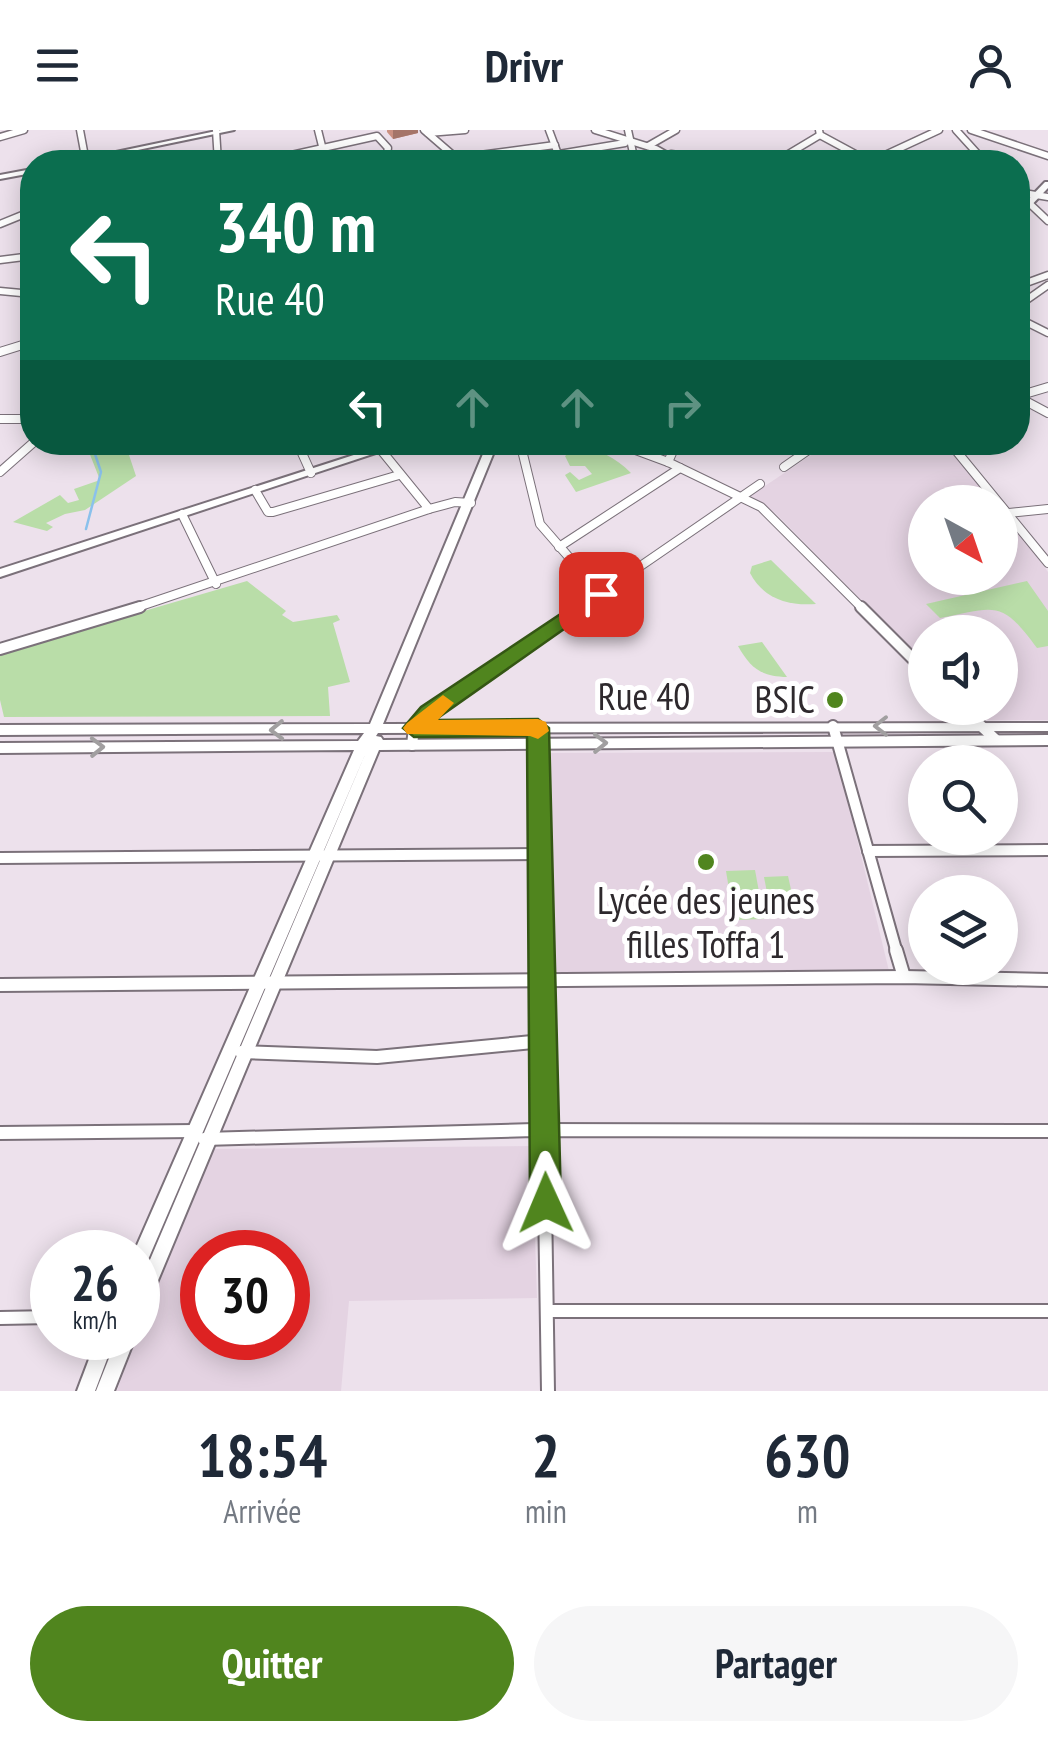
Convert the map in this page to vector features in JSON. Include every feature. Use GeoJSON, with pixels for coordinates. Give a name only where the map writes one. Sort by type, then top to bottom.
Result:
{"type":"FeatureCollection","features":[{"type":"Feature","properties":{"kind":"main road"},"geometry":{"type":"LineString","coordinates":[[133,150],[231,130]]}},
{"type":"Feature","properties":{"kind":"main road"},"geometry":{"type":"LineString","coordinates":[[1041,194],[1048,184]]}},
{"type":"Feature","properties":{"kind":"main road"},"geometry":{"type":"LineString","coordinates":[[0,573],[367,455]]}},
{"type":"Feature","properties":{"kind":"main road"},"geometry":{"type":"LineString","coordinates":[[153,1230],[237,1052],[488,455]]}},
{"type":"Feature","properties":{"kind":"main road","name":"Rue 40"},"geometry":{"type":"LineString","coordinates":[[0,730],[372,739],[412,744],[1048,727]]}},
{"type":"Feature","properties":{"kind":"main road","name":"Rue 40"},"geometry":{"type":"LineString","coordinates":[[0,748],[372,739],[414,728],[1048,740]]}},
{"type":"Feature","properties":{"kind":"main road"},"geometry":{"type":"LineString","coordinates":[[160,1244],[197,1136]]}},
{"type":"Feature","properties":{"kind":"main road"},"geometry":{"type":"LineString","coordinates":[[86,1391],[98,1360]]}},
{"type":"Feature","properties":{"kind":"main road"},"geometry":{"type":"LineString","coordinates":[[104,1391],[117,1360]]}},
{"type":"Feature","properties":{"kind":"street"},"geometry":{"type":"LineString","coordinates":[[0,137],[24,130]]}},
{"type":"Feature","properties":{"kind":"street"},"geometry":{"type":"LineString","coordinates":[[318,130],[322,149]]}},
{"type":"Feature","properties":{"kind":"street"},"geometry":{"type":"LineString","coordinates":[[426,132],[465,130]]}},
{"type":"Feature","properties":{"kind":"street"},"geometry":{"type":"LineString","coordinates":[[549,130],[557,150]]}},
{"type":"Feature","properties":{"kind":"street"},"geometry":{"type":"LineString","coordinates":[[596,130],[658,150]]}},
{"type":"Feature","properties":{"kind":"street"},"geometry":{"type":"LineString","coordinates":[[628,130],[633,150]]}},
{"type":"Feature","properties":{"kind":"street"},"geometry":{"type":"LineString","coordinates":[[661,130],[673,132]]}},
{"type":"Feature","properties":{"kind":"street"},"geometry":{"type":"LineString","coordinates":[[811,130],[850,150]]}},
{"type":"Feature","properties":{"kind":"street"},"geometry":{"type":"LineString","coordinates":[[901,150],[939,130]]}},
{"type":"Feature","properties":{"kind":"street"},"geometry":{"type":"LineString","coordinates":[[956,130],[974,150]]}},
{"type":"Feature","properties":{"kind":"street"},"geometry":{"type":"LineString","coordinates":[[971,130],[1048,156]]}},
{"type":"Feature","properties":{"kind":"street"},"geometry":{"type":"LineString","coordinates":[[426,132],[447,150]]}},
{"type":"Feature","properties":{"kind":"street"},"geometry":{"type":"LineString","coordinates":[[648,146],[673,132]]}},
{"type":"Feature","properties":{"kind":"street"},"geometry":{"type":"LineString","coordinates":[[794,150],[820,132]]}},
{"type":"Feature","properties":{"kind":"street"},"geometry":{"type":"LineString","coordinates":[[317,150],[380,136],[387,150]]}},
{"type":"Feature","properties":{"kind":"street"},"geometry":{"type":"LineString","coordinates":[[596,150],[631,142]]}},
{"type":"Feature","properties":{"kind":"street"},"geometry":{"type":"LineString","coordinates":[[523,150],[555,145]]}},
{"type":"Feature","properties":{"kind":"street"},"geometry":{"type":"LineString","coordinates":[[0,472],[20,454]]}},
{"type":"Feature","properties":{"kind":"street"},"geometry":{"type":"LineString","coordinates":[[303,455],[311,473]]}},
{"type":"Feature","properties":{"kind":"street"},"geometry":{"type":"LineString","coordinates":[[386,455],[429,510]]}},
{"type":"Feature","properties":{"kind":"street"},"geometry":{"type":"LineString","coordinates":[[523,455],[540,524],[601,594]]}},
{"type":"Feature","properties":{"kind":"street"},"geometry":{"type":"LineString","coordinates":[[649,455],[742,496],[771,516],[908,654]]}},
{"type":"Feature","properties":{"kind":"street"},"geometry":{"type":"LineString","coordinates":[[668,462],[671,455]]}},
{"type":"Feature","properties":{"kind":"street"},"geometry":{"type":"LineString","coordinates":[[784,467],[800,455]]}},
{"type":"Feature","properties":{"kind":"street"},"geometry":{"type":"LineString","coordinates":[[961,455],[986,485]]}},
{"type":"Feature","properties":{"kind":"street"},"geometry":{"type":"LineString","coordinates":[[559,547],[680,468]]}},
{"type":"Feature","properties":{"kind":"street"},"geometry":{"type":"LineString","coordinates":[[255,490],[268,512],[273,512],[399,474]]}},
{"type":"Feature","properties":{"kind":"street"},"geometry":{"type":"LineString","coordinates":[[412,744],[414,728],[429,712],[760,484]]}},
{"type":"Feature","properties":{"kind":"street"},"geometry":{"type":"LineString","coordinates":[[0,650],[216,584],[429,510],[455,502],[471,503]]}},
{"type":"Feature","properties":{"kind":"street"},"geometry":{"type":"LineString","coordinates":[[1018,512],[1048,509]]}},
{"type":"Feature","properties":{"kind":"street"},"geometry":{"type":"LineString","coordinates":[[182,514],[216,584]]}},
{"type":"Feature","properties":{"kind":"street"},"geometry":{"type":"LineString","coordinates":[[1018,525],[1048,563]]}},
{"type":"Feature","properties":{"kind":"street"},"geometry":{"type":"LineString","coordinates":[[982,726],[996,740]]}},
{"type":"Feature","properties":{"kind":"street"},"geometry":{"type":"LineString","coordinates":[[538,728],[548,1391]]}},
{"type":"Feature","properties":{"kind":"street"},"geometry":{"type":"LineString","coordinates":[[835,733],[904,978]]}},
{"type":"Feature","properties":{"kind":"street"},"geometry":{"type":"LineString","coordinates":[[868,851],[1048,850]]}},
{"type":"Feature","properties":{"kind":"street"},"geometry":{"type":"LineString","coordinates":[[0,858],[540,854]]}},
{"type":"Feature","properties":{"kind":"street"},"geometry":{"type":"LineString","coordinates":[[0,985],[1048,980]]}},
{"type":"Feature","properties":{"kind":"street"},"geometry":{"type":"LineString","coordinates":[[237,1052],[377,1057],[543,1041]]}},
{"type":"Feature","properties":{"kind":"street"},"geometry":{"type":"LineString","coordinates":[[0,1133],[197,1136],[1048,1131]]}},
{"type":"Feature","properties":{"kind":"street"},"geometry":{"type":"LineString","coordinates":[[547,1311],[1048,1310]]}},
{"type":"Feature","properties":{"kind":"street"},"geometry":{"type":"LineString","coordinates":[[0,1318],[30,1318]]}},
{"type":"Feature","properties":{"kind":"shaded area"},"geometry":{"type":"Polygon","coordinates":[[[811,455],[955,455],[981,485],[908,485],[908,595],[1018,595],[1018,532],[1048,572],[1048,720],[1018,720],[1018,615],[908,615],[908,647],[775,513],[750,496],[811,455]]]}},
{"type":"Feature","properties":{"kind":"shaded area","name":"Lycée des jeunes filles Toffa 1"},"geometry":{"type":"Polygon","coordinates":[[[836,752],[889,971],[555,972],[545,753],[836,752]]]}},
{"type":"Feature","properties":{"kind":"shaded area"},"geometry":{"type":"Polygon","coordinates":[[[532,1146],[537,1298],[349,1301],[341,1391],[117,1391],[127,1360],[160,1360],[160,1268],[208,1149],[532,1146]]]}},
{"type":"Feature","properties":{"kind":"green space"},"geometry":{"type":"Polygon","coordinates":[[[90,455],[129,455],[136,476],[85,510],[46,523],[53,527],[47,531],[13,522],[60,495],[68,503],[79,500],[74,489],[100,480],[90,455]]]}},
{"type":"Feature","properties":{"kind":"green space"},"geometry":{"type":"Polygon","coordinates":[[[606,455],[631,473],[576,492],[565,475],[570,472],[579,480],[592,474],[585,466],[570,466],[565,456],[606,455]]]}},
{"type":"Feature","properties":{"kind":"green space"},"geometry":{"type":"Polygon","coordinates":[[[771,560],[816,604],[787,602],[763,590],[750,573],[752,566],[771,560]]]}},
{"type":"Feature","properties":{"kind":"green space"},"geometry":{"type":"Polygon","coordinates":[[[247,581],[286,611],[282,615],[293,622],[337,615],[340,620],[333,623],[350,682],[328,687],[330,716],[4,717],[0,653],[247,581]]]}},
{"type":"Feature","properties":{"kind":"green space"},"geometry":{"type":"Polygon","coordinates":[[[1027,581],[1048,611],[1048,646],[1037,648],[1018,624],[1018,615],[986,610],[937,615],[926,604],[966,595],[1018,595],[1018,583],[1027,581]]]}},
{"type":"Feature","properties":{"kind":"green space"},"geometry":{"type":"Polygon","coordinates":[[[762,642],[787,677],[758,670],[738,646],[762,642]]]}},
{"type":"Feature","properties":{"kind":"green space"},"geometry":{"type":"Polygon","coordinates":[[[755,870],[764,919],[734,920],[726,871],[755,870]]]}},
{"type":"Feature","properties":{"kind":"green space"},"geometry":{"type":"Polygon","coordinates":[[[788,876],[796,912],[771,913],[764,877],[788,876]]]}},
{"type":"Feature","properties":{"kind":"waterway"},"geometry":{"type":"LineString","coordinates":[[86,529],[101,472],[95,455]]}},
{"type":"Feature","properties":{"kind":"slow traffic"},"geometry":{"type":"LineString","coordinates":[[443,703],[414,728],[538,731]]}},
{"type":"Feature","properties":{"kind":"place","name":"BSIC"},"geometry":{"type":"Point","coordinates":[835,700]}},
{"type":"Feature","properties":{"kind":"place","name":"Lycée des jeunes filles Toffa 1"},"geometry":{"type":"Point","coordinates":[706,862]}},
{"type":"Feature","properties":{"kind":"route"},"geometry":{"type":"LineString","coordinates":[[546,1203],[538,728],[414,728],[429,712],[601,594]]}}]}
